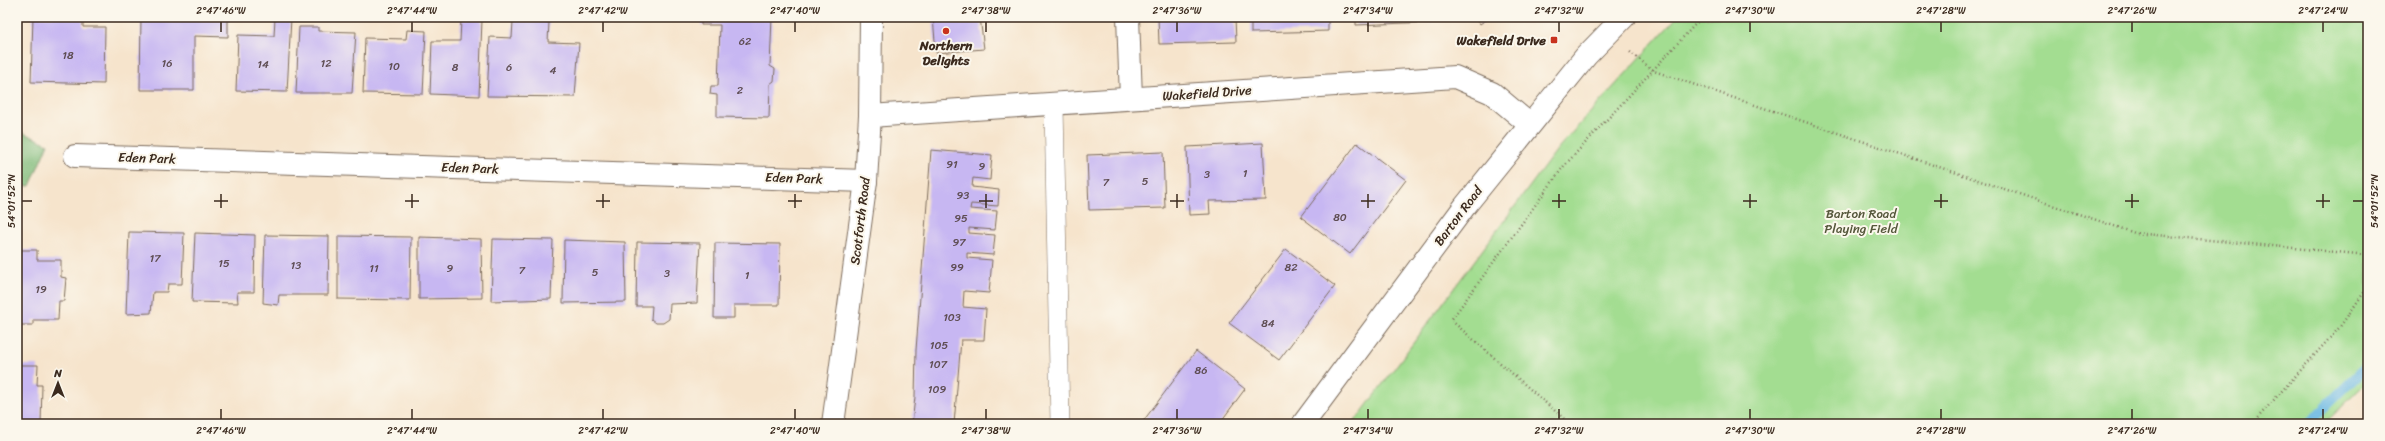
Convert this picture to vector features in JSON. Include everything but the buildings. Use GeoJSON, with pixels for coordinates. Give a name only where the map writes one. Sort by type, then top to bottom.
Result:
{"type":"FeatureCollection","features":[{"type":"Feature","properties":{"kind":"street","name":"Scotforth Road"},"geometry":{"type":"LineString","coordinates":[[833,424],[866,181],[870,116],[872,17]]}},
{"type":"Feature","properties":{"kind":"street"},"geometry":{"type":"LineString","coordinates":[[1128,17],[1131,98]]}},
{"type":"Feature","properties":{"kind":"street","name":"Barton Road"},"geometry":{"type":"LineString","coordinates":[[1303,424],[1465,206],[1529,124],[1624,17]]}},
{"type":"Feature","properties":{"kind":"street","name":"Wakefield Drive"},"geometry":{"type":"LineString","coordinates":[[870,116],[1054,105],[1131,98],[1455,77],[1492,93],[1529,124]]}},
{"type":"Feature","properties":{"kind":"street","name":"Eden Park"},"geometry":{"type":"LineString","coordinates":[[75,156],[866,181]]}},
{"type":"Feature","properties":{"kind":"lane"},"geometry":{"type":"LineString","coordinates":[[1054,105],[1060,424]]}},
{"type":"Feature","properties":{"kind":"path"},"geometry":{"type":"LineString","coordinates":[[1570,424],[1451,320],[1564,166],[1654,71],[1702,17]]}},
{"type":"Feature","properties":{"kind":"path"},"geometry":{"type":"LineString","coordinates":[[1607,35],[1654,71],[2135,233],[2368,255]]}},
{"type":"Feature","properties":{"kind":"path"},"geometry":{"type":"LineString","coordinates":[[2252,424],[2339,328],[2368,287]]}},
{"type":"Feature","properties":{"kind":"green space","name":"Barton Road Playing Field"},"geometry":{"type":"Polygon","coordinates":[[[1677,17],[2368,17],[2368,381],[2324,424],[1353,424],[1559,147],[1677,17]]]}},
{"type":"Feature","properties":{"kind":"green space"},"geometry":{"type":"Polygon","coordinates":[[[17,130],[48,144],[30,186],[17,186],[17,130]]]}},
{"type":"Feature","properties":{"kind":"waterway"},"geometry":{"type":"LineString","coordinates":[[2308,424],[2368,365]]}},
{"type":"Feature","properties":{"kind":"place","name":"Northern Delights"},"geometry":{"type":"Point","coordinates":[946,31]}},
{"type":"Feature","properties":{"kind":"place","name":"Wakefield Drive"},"geometry":{"type":"Point","coordinates":[1554,40]}}]}
